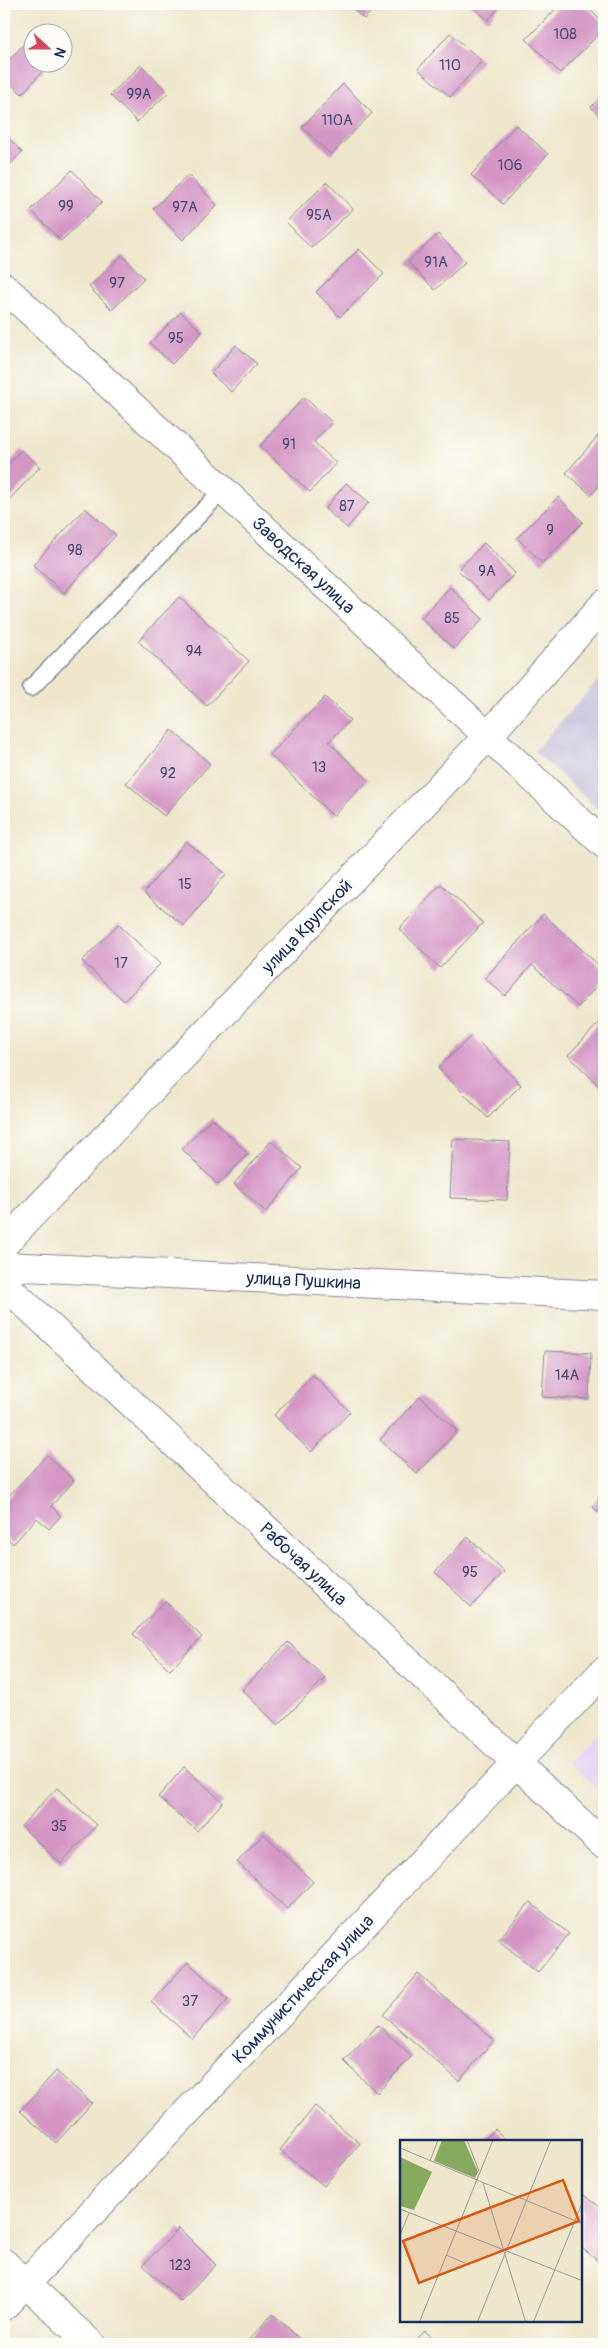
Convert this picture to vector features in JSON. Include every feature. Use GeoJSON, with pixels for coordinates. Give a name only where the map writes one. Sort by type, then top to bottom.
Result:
{"type":"FeatureCollection","features":[{"type":"Feature","properties":{"kind":"street","name":"Заводская улица"},"geometry":{"type":"LineString","coordinates":[[4,287],[604,844]]}},
{"type":"Feature","properties":{"kind":"street","name":"улица Крупской"},"geometry":{"type":"LineString","coordinates":[[4,1244],[488,736],[604,604]]}},
{"type":"Feature","properties":{"kind":"street","name":"улица Пушкина"},"geometry":{"type":"LineString","coordinates":[[4,1266],[604,1295]]}},
{"type":"Feature","properties":{"kind":"street","name":"Рабочая улица"},"geometry":{"type":"LineString","coordinates":[[4,1284],[604,1845]]}},
{"type":"Feature","properties":{"kind":"street","name":"Коммунистическая улица"},"geometry":{"type":"LineString","coordinates":[[4,2306],[604,1671]]}},
{"type":"Feature","properties":{"kind":"street"},"geometry":{"type":"LineString","coordinates":[[4,2263],[91,2344]]}},
{"type":"Feature","properties":{"kind":"lane"},"geometry":{"type":"LineString","coordinates":[[31,688],[223,490]]}},
{"type":"Feature","properties":{"kind":"shaded area"},"geometry":{"type":"Polygon","coordinates":[[[604,674],[604,815],[534,751],[604,674]]]}},
{"type":"Feature","properties":{"kind":"shaded area"},"geometry":{"type":"Polygon","coordinates":[[[604,1726],[604,1795],[568,1762],[604,1726]]]}},
{"type":"Feature","properties":{"kind":"building"},"geometry":{"type":"Polygon","coordinates":[[[347,4],[378,4],[364,19],[347,4]]]}},
{"type":"Feature","properties":{"kind":"building"},"geometry":{"type":"Polygon","coordinates":[[[469,4],[502,4],[488,20],[469,4]]]}},
{"type":"Feature","properties":{"kind":"building"},"geometry":{"type":"Polygon","coordinates":[[[561,4],[584,4],[604,24],[604,29],[560,73],[526,39],[561,4]]]}},
{"type":"Feature","properties":{"kind":"building"},"geometry":{"type":"Polygon","coordinates":[[[450,33],[482,61],[450,97],[418,69],[450,33]]]}},
{"type":"Feature","properties":{"kind":"building"},"geometry":{"type":"Polygon","coordinates":[[[22,46],[22,72],[42,72],[22,94],[4,77],[4,66],[22,46]]]}},
{"type":"Feature","properties":{"kind":"building"},"geometry":{"type":"Polygon","coordinates":[[[141,65],[168,93],[137,122],[110,95],[141,65]]]}},
{"type":"Feature","properties":{"kind":"building"},"geometry":{"type":"Polygon","coordinates":[[[343,84],[372,113],[331,155],[302,127],[343,84]]]}},
{"type":"Feature","properties":{"kind":"building"},"geometry":{"type":"Polygon","coordinates":[[[604,94],[604,121],[591,107],[604,94]]]}},
{"type":"Feature","properties":{"kind":"building"},"geometry":{"type":"Polygon","coordinates":[[[516,125],[548,154],[503,204],[471,175],[516,125]]]}},
{"type":"Feature","properties":{"kind":"building"},"geometry":{"type":"Polygon","coordinates":[[[4,133],[22,152],[4,171],[4,133]]]}},
{"type":"Feature","properties":{"kind":"building"},"geometry":{"type":"Polygon","coordinates":[[[72,170],[102,202],[61,241],[31,210],[72,170]]]}},
{"type":"Feature","properties":{"kind":"building"},"geometry":{"type":"Polygon","coordinates":[[[188,175],[217,205],[183,240],[153,209],[188,175]]]}},
{"type":"Feature","properties":{"kind":"building"},"geometry":{"type":"Polygon","coordinates":[[[327,182],[353,209],[311,248],[286,222],[327,182]]]}},
{"type":"Feature","properties":{"kind":"building"},"geometry":{"type":"Polygon","coordinates":[[[438,234],[465,262],[435,290],[408,262],[438,234]]]}},
{"type":"Feature","properties":{"kind":"building"},"geometry":{"type":"Polygon","coordinates":[[[359,249],[384,274],[340,317],[316,292],[359,249]]]}},
{"type":"Feature","properties":{"kind":"building"},"geometry":{"type":"Polygon","coordinates":[[[122,255],[144,278],[112,310],[89,287],[122,255]]]}},
{"type":"Feature","properties":{"kind":"building"},"geometry":{"type":"Polygon","coordinates":[[[181,312],[202,332],[172,364],[150,343],[181,312]]]}},
{"type":"Feature","properties":{"kind":"building"},"geometry":{"type":"Polygon","coordinates":[[[236,345],[257,364],[231,392],[211,373],[236,345]]]}},
{"type":"Feature","properties":{"kind":"building"},"geometry":{"type":"Polygon","coordinates":[[[304,397],[332,422],[314,442],[336,463],[310,492],[260,446],[304,397]]]}},
{"type":"Feature","properties":{"kind":"building"},"geometry":{"type":"Polygon","coordinates":[[[604,429],[604,480],[591,495],[566,473],[604,429]]]}},
{"type":"Feature","properties":{"kind":"building"},"geometry":{"type":"Polygon","coordinates":[[[21,450],[40,467],[4,505],[4,469],[21,450]]]}},
{"type":"Feature","properties":{"kind":"building"},"geometry":{"type":"Polygon","coordinates":[[[346,483],[369,502],[347,528],[325,509],[346,483]]]}},
{"type":"Feature","properties":{"kind":"building"},"geometry":{"type":"Polygon","coordinates":[[[558,497],[583,522],[542,563],[517,538],[558,497]]]}},
{"type":"Feature","properties":{"kind":"building"},"geometry":{"type":"Polygon","coordinates":[[[85,508],[116,535],[64,593],[33,565],[85,508]]]}},
{"type":"Feature","properties":{"kind":"building"},"geometry":{"type":"Polygon","coordinates":[[[484,543],[515,573],[489,600],[458,570],[484,543]]]}},
{"type":"Feature","properties":{"kind":"building"},"geometry":{"type":"Polygon","coordinates":[[[450,587],[483,619],[454,649],[421,618],[450,587]]]}},
{"type":"Feature","properties":{"kind":"building"},"geometry":{"type":"Polygon","coordinates":[[[179,597],[249,661],[207,706],[138,641],[179,597]]]}},
{"type":"Feature","properties":{"kind":"building"},"geometry":{"type":"Polygon","coordinates":[[[325,697],[350,720],[329,742],[368,780],[333,816],[270,755],[325,697]]]}},
{"type":"Feature","properties":{"kind":"building"},"geometry":{"type":"Polygon","coordinates":[[[172,730],[210,764],[164,816],[126,783],[172,730]]]}},
{"type":"Feature","properties":{"kind":"building"},"geometry":{"type":"Polygon","coordinates":[[[186,841],[226,874],[184,926],[144,893],[186,841]]]}},
{"type":"Feature","properties":{"kind":"building"},"geometry":{"type":"Polygon","coordinates":[[[441,884],[483,923],[440,968],[399,929],[441,884]]]}},
{"type":"Feature","properties":{"kind":"building"},"geometry":{"type":"Polygon","coordinates":[[[543,914],[604,970],[604,978],[578,1007],[532,965],[505,996],[485,978],[543,914]]]}},
{"type":"Feature","properties":{"kind":"building"},"geometry":{"type":"Polygon","coordinates":[[[118,924],[160,964],[124,1001],[82,961],[118,924]]]}},
{"type":"Feature","properties":{"kind":"building"},"geometry":{"type":"Polygon","coordinates":[[[604,1018],[604,1091],[568,1055],[604,1018]]]}},
{"type":"Feature","properties":{"kind":"building"},"geometry":{"type":"Polygon","coordinates":[[[472,1035],[521,1085],[488,1118],[438,1068],[472,1035]]]}},
{"type":"Feature","properties":{"kind":"building"},"geometry":{"type":"Polygon","coordinates":[[[212,1118],[248,1154],[218,1185],[182,1149],[212,1118]]]}},
{"type":"Feature","properties":{"kind":"building"},"geometry":{"type":"Polygon","coordinates":[[[453,1139],[510,1142],[507,1200],[450,1198],[453,1139]]]}},
{"type":"Feature","properties":{"kind":"building"},"geometry":{"type":"Polygon","coordinates":[[[271,1141],[302,1168],[266,1212],[234,1184],[271,1141]]]}},
{"type":"Feature","properties":{"kind":"building"},"geometry":{"type":"Polygon","coordinates":[[[545,1351],[591,1353],[589,1399],[542,1397],[545,1351]]]}},
{"type":"Feature","properties":{"kind":"building"},"geometry":{"type":"Polygon","coordinates":[[[313,1375],[350,1412],[311,1452],[274,1415],[313,1375]]]}},
{"type":"Feature","properties":{"kind":"building"},"geometry":{"type":"Polygon","coordinates":[[[420,1396],[457,1431],[417,1474],[380,1440],[420,1396]]]}},
{"type":"Feature","properties":{"kind":"building"},"geometry":{"type":"Polygon","coordinates":[[[47,1455],[74,1481],[51,1506],[61,1516],[49,1529],[37,1518],[13,1544],[4,1535],[4,1501],[47,1455]]]}},
{"type":"Feature","properties":{"kind":"building"},"geometry":{"type":"Polygon","coordinates":[[[604,1493],[604,1518],[592,1506],[604,1493]]]}},
{"type":"Feature","properties":{"kind":"building"},"geometry":{"type":"Polygon","coordinates":[[[468,1537],[504,1572],[471,1607],[435,1572],[468,1537]]]}},
{"type":"Feature","properties":{"kind":"building"},"geometry":{"type":"Polygon","coordinates":[[[165,1601],[202,1637],[170,1670],[133,1634],[165,1601]]]}},
{"type":"Feature","properties":{"kind":"building"},"geometry":{"type":"Polygon","coordinates":[[[288,1642],[325,1678],[278,1725],[242,1690],[288,1642]]]}},
{"type":"Feature","properties":{"kind":"building"},"geometry":{"type":"Polygon","coordinates":[[[4,1715],[11,1722],[4,1730],[4,1715]]]}},
{"type":"Feature","properties":{"kind":"building"},"geometry":{"type":"Polygon","coordinates":[[[184,1767],[223,1802],[197,1831],[158,1797],[184,1767]]]}},
{"type":"Feature","properties":{"kind":"building"},"geometry":{"type":"Polygon","coordinates":[[[57,1788],[97,1825],[61,1864],[21,1826],[57,1788]]]}},
{"type":"Feature","properties":{"kind":"building"},"geometry":{"type":"Polygon","coordinates":[[[264,1834],[313,1882],[287,1909],[237,1862],[264,1834]]]}},
{"type":"Feature","properties":{"kind":"building"},"geometry":{"type":"Polygon","coordinates":[[[530,1902],[569,1934],[538,1972],[498,1940],[530,1902]]]}},
{"type":"Feature","properties":{"kind":"building"},"geometry":{"type":"Polygon","coordinates":[[[188,1962],[228,1999],[192,2039],[151,2002],[188,1962]]]}},
{"type":"Feature","properties":{"kind":"building"},"geometry":{"type":"Polygon","coordinates":[[[418,1974],[494,2040],[459,2081],[383,2015],[418,1974]]]}},
{"type":"Feature","properties":{"kind":"building"},"geometry":{"type":"Polygon","coordinates":[[[378,2025],[412,2056],[377,2093],[344,2061],[378,2025]]]}},
{"type":"Feature","properties":{"kind":"building"},"geometry":{"type":"Polygon","coordinates":[[[56,2071],[92,2103],[56,2143],[20,2111],[56,2071]]]}},
{"type":"Feature","properties":{"kind":"building"},"geometry":{"type":"Polygon","coordinates":[[[315,2106],[360,2143],[324,2186],[280,2150],[315,2106]]]}},
{"type":"Feature","properties":{"kind":"building"},"geometry":{"type":"Polygon","coordinates":[[[495,2129],[506,2140],[484,2140],[495,2129]]]}},
{"type":"Feature","properties":{"kind":"building"},"geometry":{"type":"Polygon","coordinates":[[[584,2195],[604,2210],[604,2253],[598,2261],[583,2249],[584,2195]]]}},
{"type":"Feature","properties":{"kind":"building"},"geometry":{"type":"Polygon","coordinates":[[[179,2228],[216,2265],[181,2301],[143,2265],[179,2228]]]}},
{"type":"Feature","properties":{"kind":"building"},"geometry":{"type":"Polygon","coordinates":[[[273,2314],[305,2344],[245,2344],[273,2314]]]}},
{"type":"Feature","properties":{"kind":"building"},"geometry":{"type":"Polygon","coordinates":[[[425,2331],[440,2344],[412,2344],[425,2331]]]}}]}
